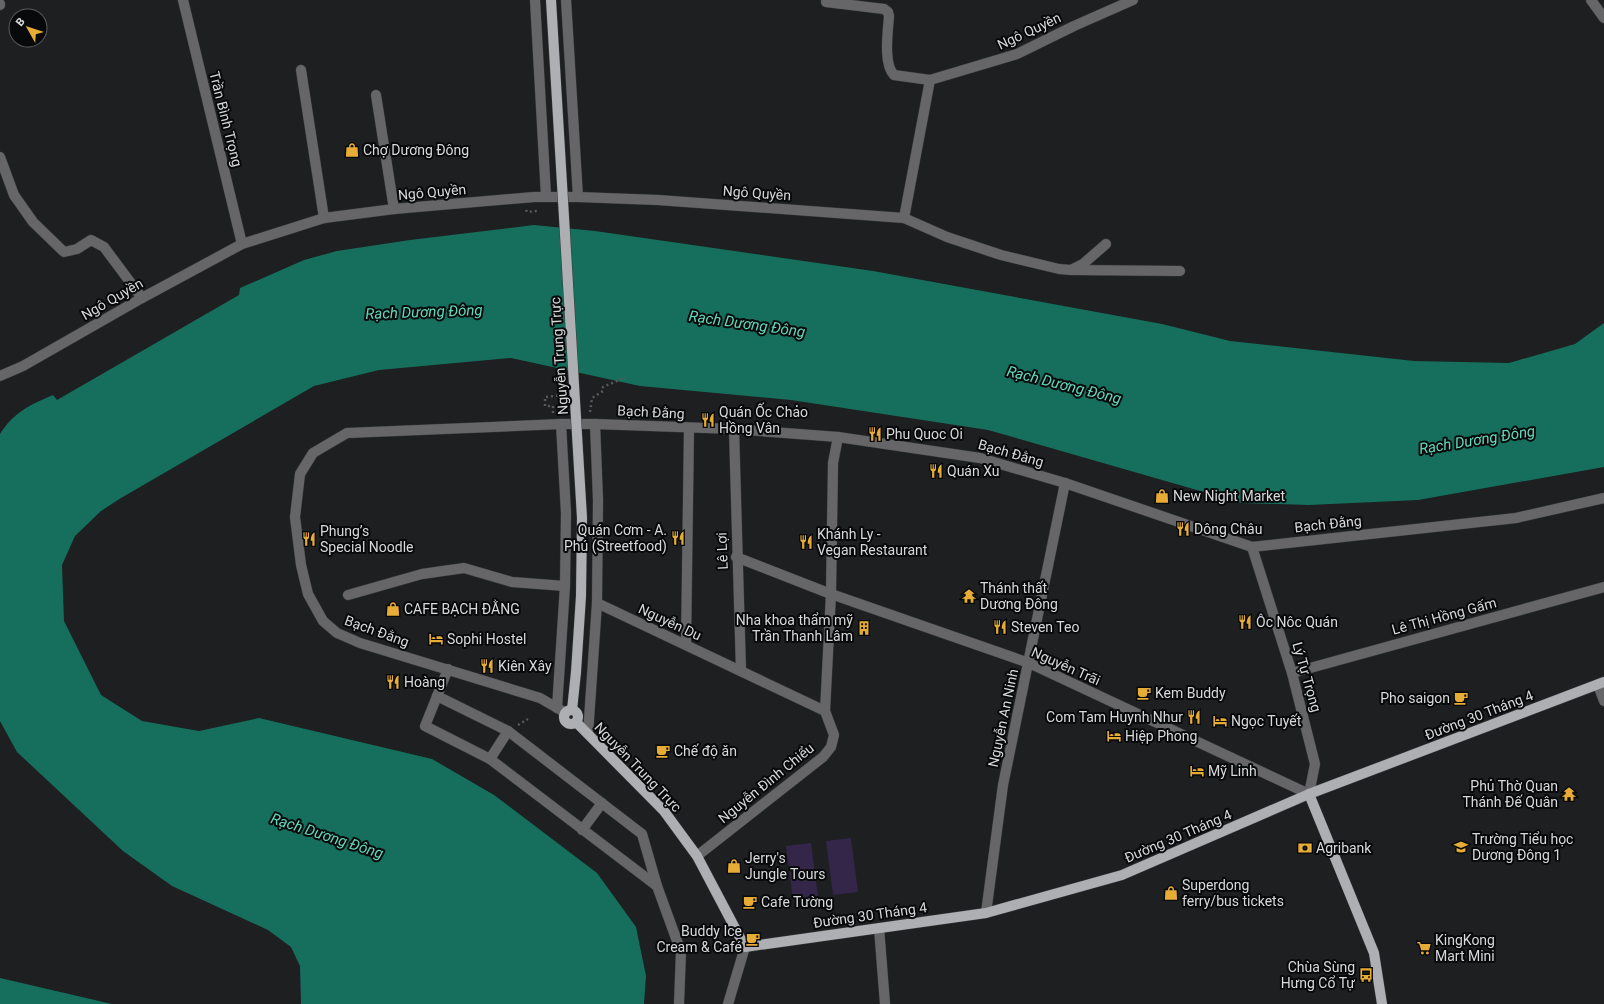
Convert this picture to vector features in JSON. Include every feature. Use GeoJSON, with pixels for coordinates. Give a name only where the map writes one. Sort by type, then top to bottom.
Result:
{"type":"FeatureCollection","features":[{"type":"Feature","properties":{"kind":"main road","name":"Nguyễn Trung Trực"},"geometry":{"type":"LineString","coordinates":[[550,0],[582,518],[581,596],[576,672],[564,718],[566,722],[572,724],[576,722],[664,811],[697,856],[745,947]]}},
{"type":"Feature","properties":{"kind":"main road","name":"Đường 30 Tháng 4"},"geometry":{"type":"LineString","coordinates":[[745,947],[986,913],[1122,876],[1309,794],[1601,683]]}},
{"type":"Feature","properties":{"kind":"main road"},"geometry":{"type":"LineString","coordinates":[[1309,794],[1374,953],[1382,1004]]}},
{"type":"Feature","properties":{"kind":"street","name":"Trần Bình Trọng"},"geometry":{"type":"LineString","coordinates":[[183,0],[242,244]]}},
{"type":"Feature","properties":{"kind":"street"},"geometry":{"type":"LineString","coordinates":[[534,0],[546,196]]}},
{"type":"Feature","properties":{"kind":"street"},"geometry":{"type":"LineString","coordinates":[[566,0],[578,196]]}},
{"type":"Feature","properties":{"kind":"street","name":"Ngô Quyền"},"geometry":{"type":"LineString","coordinates":[[930,80],[1017,54],[1074,26],[1133,0]]}},
{"type":"Feature","properties":{"kind":"street"},"geometry":{"type":"LineString","coordinates":[[1591,0],[1604,18]]}},
{"type":"Feature","properties":{"kind":"street"},"geometry":{"type":"LineString","coordinates":[[826,2],[884,8],[888,12],[889,16],[887,50],[890,72],[894,75],[930,80],[904,218]]}},
{"type":"Feature","properties":{"kind":"street"},"geometry":{"type":"LineString","coordinates":[[302,70],[324,218]]}},
{"type":"Feature","properties":{"kind":"street"},"geometry":{"type":"LineString","coordinates":[[376,95],[394,209]]}},
{"type":"Feature","properties":{"kind":"street"},"geometry":{"type":"LineString","coordinates":[[0,157],[14,195],[33,222],[44,233],[64,252],[77,249],[91,240],[104,247],[142,298]]}},
{"type":"Feature","properties":{"kind":"street","name":"Ngô Quyền"},"geometry":{"type":"LineString","coordinates":[[0,376],[23,366],[142,298],[242,244],[324,218],[394,209],[546,196],[578,196],[658,200],[904,218],[947,237],[1001,255],[1059,269],[1180,271]]}},
{"type":"Feature","properties":{"kind":"street"},"geometry":{"type":"LineString","coordinates":[[1071,270],[1083,264],[1106,244]]}},
{"type":"Feature","properties":{"kind":"street"},"geometry":{"type":"LineString","coordinates":[[561,424],[566,514],[565,710]]}},
{"type":"Feature","properties":{"kind":"street","name":"Bạch Đằng"},"geometry":{"type":"LineString","coordinates":[[565,710],[540,698],[360,643],[337,633],[324,621],[308,594],[301,565],[295,517],[300,474],[313,453],[347,433],[561,424],[734,429],[838,437],[980,458],[1064,483],[1252,547],[1516,518],[1604,498]]}},
{"type":"Feature","properties":{"kind":"street"},"geometry":{"type":"LineString","coordinates":[[588,734],[597,603],[598,500],[592,424]]}},
{"type":"Feature","properties":{"kind":"street"},"geometry":{"type":"LineString","coordinates":[[686,645],[689,428]]}},
{"type":"Feature","properties":{"kind":"street","name":"Lê Lợi"},"geometry":{"type":"LineString","coordinates":[[734,429],[736,557],[741,671]]}},
{"type":"Feature","properties":{"kind":"street","name":"Nguyễn Đình Chiểu"},"geometry":{"type":"LineString","coordinates":[[697,856],[823,757],[831,747],[834,735],[825,711],[831,594],[833,463],[838,437]]}},
{"type":"Feature","properties":{"kind":"street","name":"Nguyễn An Ninh"},"geometry":{"type":"LineString","coordinates":[[986,913],[1003,785],[1029,663],[1064,483]]}},
{"type":"Feature","properties":{"kind":"street","name":"Lý Tự Trọng"},"geometry":{"type":"LineString","coordinates":[[1252,547],[1292,672],[1316,764],[1309,794]]}},
{"type":"Feature","properties":{"kind":"street","name":"Nguyễn Trãi"},"geometry":{"type":"LineString","coordinates":[[736,557],[831,594],[1029,663],[1309,794]]}},
{"type":"Feature","properties":{"kind":"street"},"geometry":{"type":"LineString","coordinates":[[348,595],[422,574],[464,568],[512,582],[565,586]]}},
{"type":"Feature","properties":{"kind":"street","name":"Lê Thị Hồng Gấm"},"geometry":{"type":"LineString","coordinates":[[1292,672],[1604,587]]}},
{"type":"Feature","properties":{"kind":"street","name":"Nguyễn Du"},"geometry":{"type":"LineString","coordinates":[[597,603],[825,711]]}},
{"type":"Feature","properties":{"kind":"street"},"geometry":{"type":"LineString","coordinates":[[448,669],[425,726],[490,759],[657,886]]}},
{"type":"Feature","properties":{"kind":"street"},"geometry":{"type":"LineString","coordinates":[[1601,683],[1604,701]]}},
{"type":"Feature","properties":{"kind":"street"},"geometry":{"type":"LineString","coordinates":[[437,696],[508,731],[642,834],[657,886],[681,952],[679,1004]]}},
{"type":"Feature","properties":{"kind":"street"},"geometry":{"type":"LineString","coordinates":[[490,759],[508,731]]}},
{"type":"Feature","properties":{"kind":"street"},"geometry":{"type":"LineString","coordinates":[[582,830],[602,803]]}},
{"type":"Feature","properties":{"kind":"street"},"geometry":{"type":"LineString","coordinates":[[879,928],[885,1004]]}},
{"type":"Feature","properties":{"kind":"street"},"geometry":{"type":"LineString","coordinates":[[728,1004],[745,947]]}},
{"type":"Feature","properties":{"kind":"path"},"geometry":{"type":"LineString","coordinates":[[592,424],[592,398],[602,391],[603,386],[626,377]]}},
{"type":"Feature","properties":{"kind":"path"},"geometry":{"type":"LineString","coordinates":[[553,406],[545,406],[545,397],[564,395]]}},
{"type":"Feature","properties":{"kind":"shaded area"},"geometry":{"type":"Polygon","coordinates":[[[851,838],[858,892],[833,895],[826,841],[851,838]]]}},
{"type":"Feature","properties":{"kind":"shaded area"},"geometry":{"type":"Polygon","coordinates":[[[811,843],[818,896],[793,900],[786,846],[811,843]]]}},
{"type":"Feature","properties":{"kind":"water","name":"Rạch Dương Đông"},"geometry":{"type":"Polygon","coordinates":[[[534,225],[595,231],[873,271],[1162,324],[1230,341],[1414,361],[1509,363],[1575,344],[1604,323],[1604,467],[1418,500],[1309,505],[1242,503],[988,430],[791,400],[640,386],[511,358],[379,370],[314,386],[121,498],[101,511],[75,536],[62,565],[64,621],[101,695],[142,721],[199,731],[259,718],[432,759],[494,795],[597,873],[636,927],[646,976],[644,1004],[301,1004],[300,966],[291,947],[268,930],[172,886],[123,851],[17,752],[0,721],[0,434],[11,420],[23,410],[53,395],[57,400],[239,295],[240,288],[304,260],[337,251],[410,240],[534,225]]]}},
{"type":"Feature","properties":{"kind":"water"},"geometry":{"type":"Polygon","coordinates":[[[0,978],[112,1004],[0,1004],[0,978]]]}},
{"type":"Feature","properties":{"kind":"place","name":"Chợ Dương Đông"},"geometry":{"type":"Point","coordinates":[352,150]}},
{"type":"Feature","properties":{"kind":"place","name":"Quán Ốc Chảo Hồng Vân"},"geometry":{"type":"Point","coordinates":[708,420]}},
{"type":"Feature","properties":{"kind":"place","name":"Phu Quoc Oi"},"geometry":{"type":"Point","coordinates":[875,434]}},
{"type":"Feature","properties":{"kind":"place","name":"Quán Xu"},"geometry":{"type":"Point","coordinates":[936,471]}},
{"type":"Feature","properties":{"kind":"place","name":"New Night Market"},"geometry":{"type":"Point","coordinates":[1162,496]}},
{"type":"Feature","properties":{"kind":"place","name":"Dông Châu"},"geometry":{"type":"Point","coordinates":[1183,529]}},
{"type":"Feature","properties":{"kind":"place","name":"Quán Cơm - A. Phú (Streetfood)"},"geometry":{"type":"Point","coordinates":[678,538]}},
{"type":"Feature","properties":{"kind":"place","name":"Phung’s Special Noodle"},"geometry":{"type":"Point","coordinates":[309,539]}},
{"type":"Feature","properties":{"kind":"place","name":"Khánh Ly - Vegan Restaurant"},"geometry":{"type":"Point","coordinates":[806,542]}},
{"type":"Feature","properties":{"kind":"place","name":"Thánh thất Dương Đông"},"geometry":{"type":"Point","coordinates":[969,596]}},
{"type":"Feature","properties":{"kind":"place","name":"CAFE BẠCH ĐẰNG"},"geometry":{"type":"Point","coordinates":[393,609]}},
{"type":"Feature","properties":{"kind":"place","name":"Ôc Nôc Quán"},"geometry":{"type":"Point","coordinates":[1245,622]}},
{"type":"Feature","properties":{"kind":"place","name":"Steven Teo"},"geometry":{"type":"Point","coordinates":[1000,627]}},
{"type":"Feature","properties":{"kind":"place","name":"Nha khoa thẩm mỹ Trần Thanh Lâm"},"geometry":{"type":"Point","coordinates":[864,628]}},
{"type":"Feature","properties":{"kind":"place","name":"Sophi Hostel"},"geometry":{"type":"Point","coordinates":[436,639]}},
{"type":"Feature","properties":{"kind":"place","name":"Kiên Xây"},"geometry":{"type":"Point","coordinates":[487,666]}},
{"type":"Feature","properties":{"kind":"place","name":"Hoàng"},"geometry":{"type":"Point","coordinates":[393,682]}},
{"type":"Feature","properties":{"kind":"place","name":"Kem Buddy"},"geometry":{"type":"Point","coordinates":[1144,693]}},
{"type":"Feature","properties":{"kind":"place","name":"Pho saigon"},"geometry":{"type":"Point","coordinates":[1461,698]}},
{"type":"Feature","properties":{"kind":"place","name":"Com Tam Huynh Nhur"},"geometry":{"type":"Point","coordinates":[1194,717]}},
{"type":"Feature","properties":{"kind":"place","name":"Ngọc Tuyết"},"geometry":{"type":"Point","coordinates":[1220,721]}},
{"type":"Feature","properties":{"kind":"place","name":"Hiệp Phong"},"geometry":{"type":"Point","coordinates":[1114,736]}},
{"type":"Feature","properties":{"kind":"place","name":"Chế độ ăn"},"geometry":{"type":"Point","coordinates":[663,751]}},
{"type":"Feature","properties":{"kind":"place","name":"Mỹ Linh"},"geometry":{"type":"Point","coordinates":[1197,771]}},
{"type":"Feature","properties":{"kind":"place","name":"Phủ Thờ Quan Thánh Đế Quân"},"geometry":{"type":"Point","coordinates":[1569,794]}},
{"type":"Feature","properties":{"kind":"place","name":"Trường Tiểu học Dương Đông 1"},"geometry":{"type":"Point","coordinates":[1461,847]}},
{"type":"Feature","properties":{"kind":"place","name":"Agribank"},"geometry":{"type":"Point","coordinates":[1305,848]}},
{"type":"Feature","properties":{"kind":"place","name":"Jerry's Jungle Tours"},"geometry":{"type":"Point","coordinates":[734,866]}},
{"type":"Feature","properties":{"kind":"place","name":"Superdong ferry/bus tickets"},"geometry":{"type":"Point","coordinates":[1171,893]}},
{"type":"Feature","properties":{"kind":"place","name":"Cafe Tường"},"geometry":{"type":"Point","coordinates":[750,902]}},
{"type":"Feature","properties":{"kind":"place","name":"Buddy Ice Cream & Café"},"geometry":{"type":"Point","coordinates":[753,939]}},
{"type":"Feature","properties":{"kind":"place","name":"KingKong Mart Mini"},"geometry":{"type":"Point","coordinates":[1424,948]}},
{"type":"Feature","properties":{"kind":"place","name":"Chùa Sùng Hưng Cổ Tự"},"geometry":{"type":"Point","coordinates":[1366,975]}}]}
